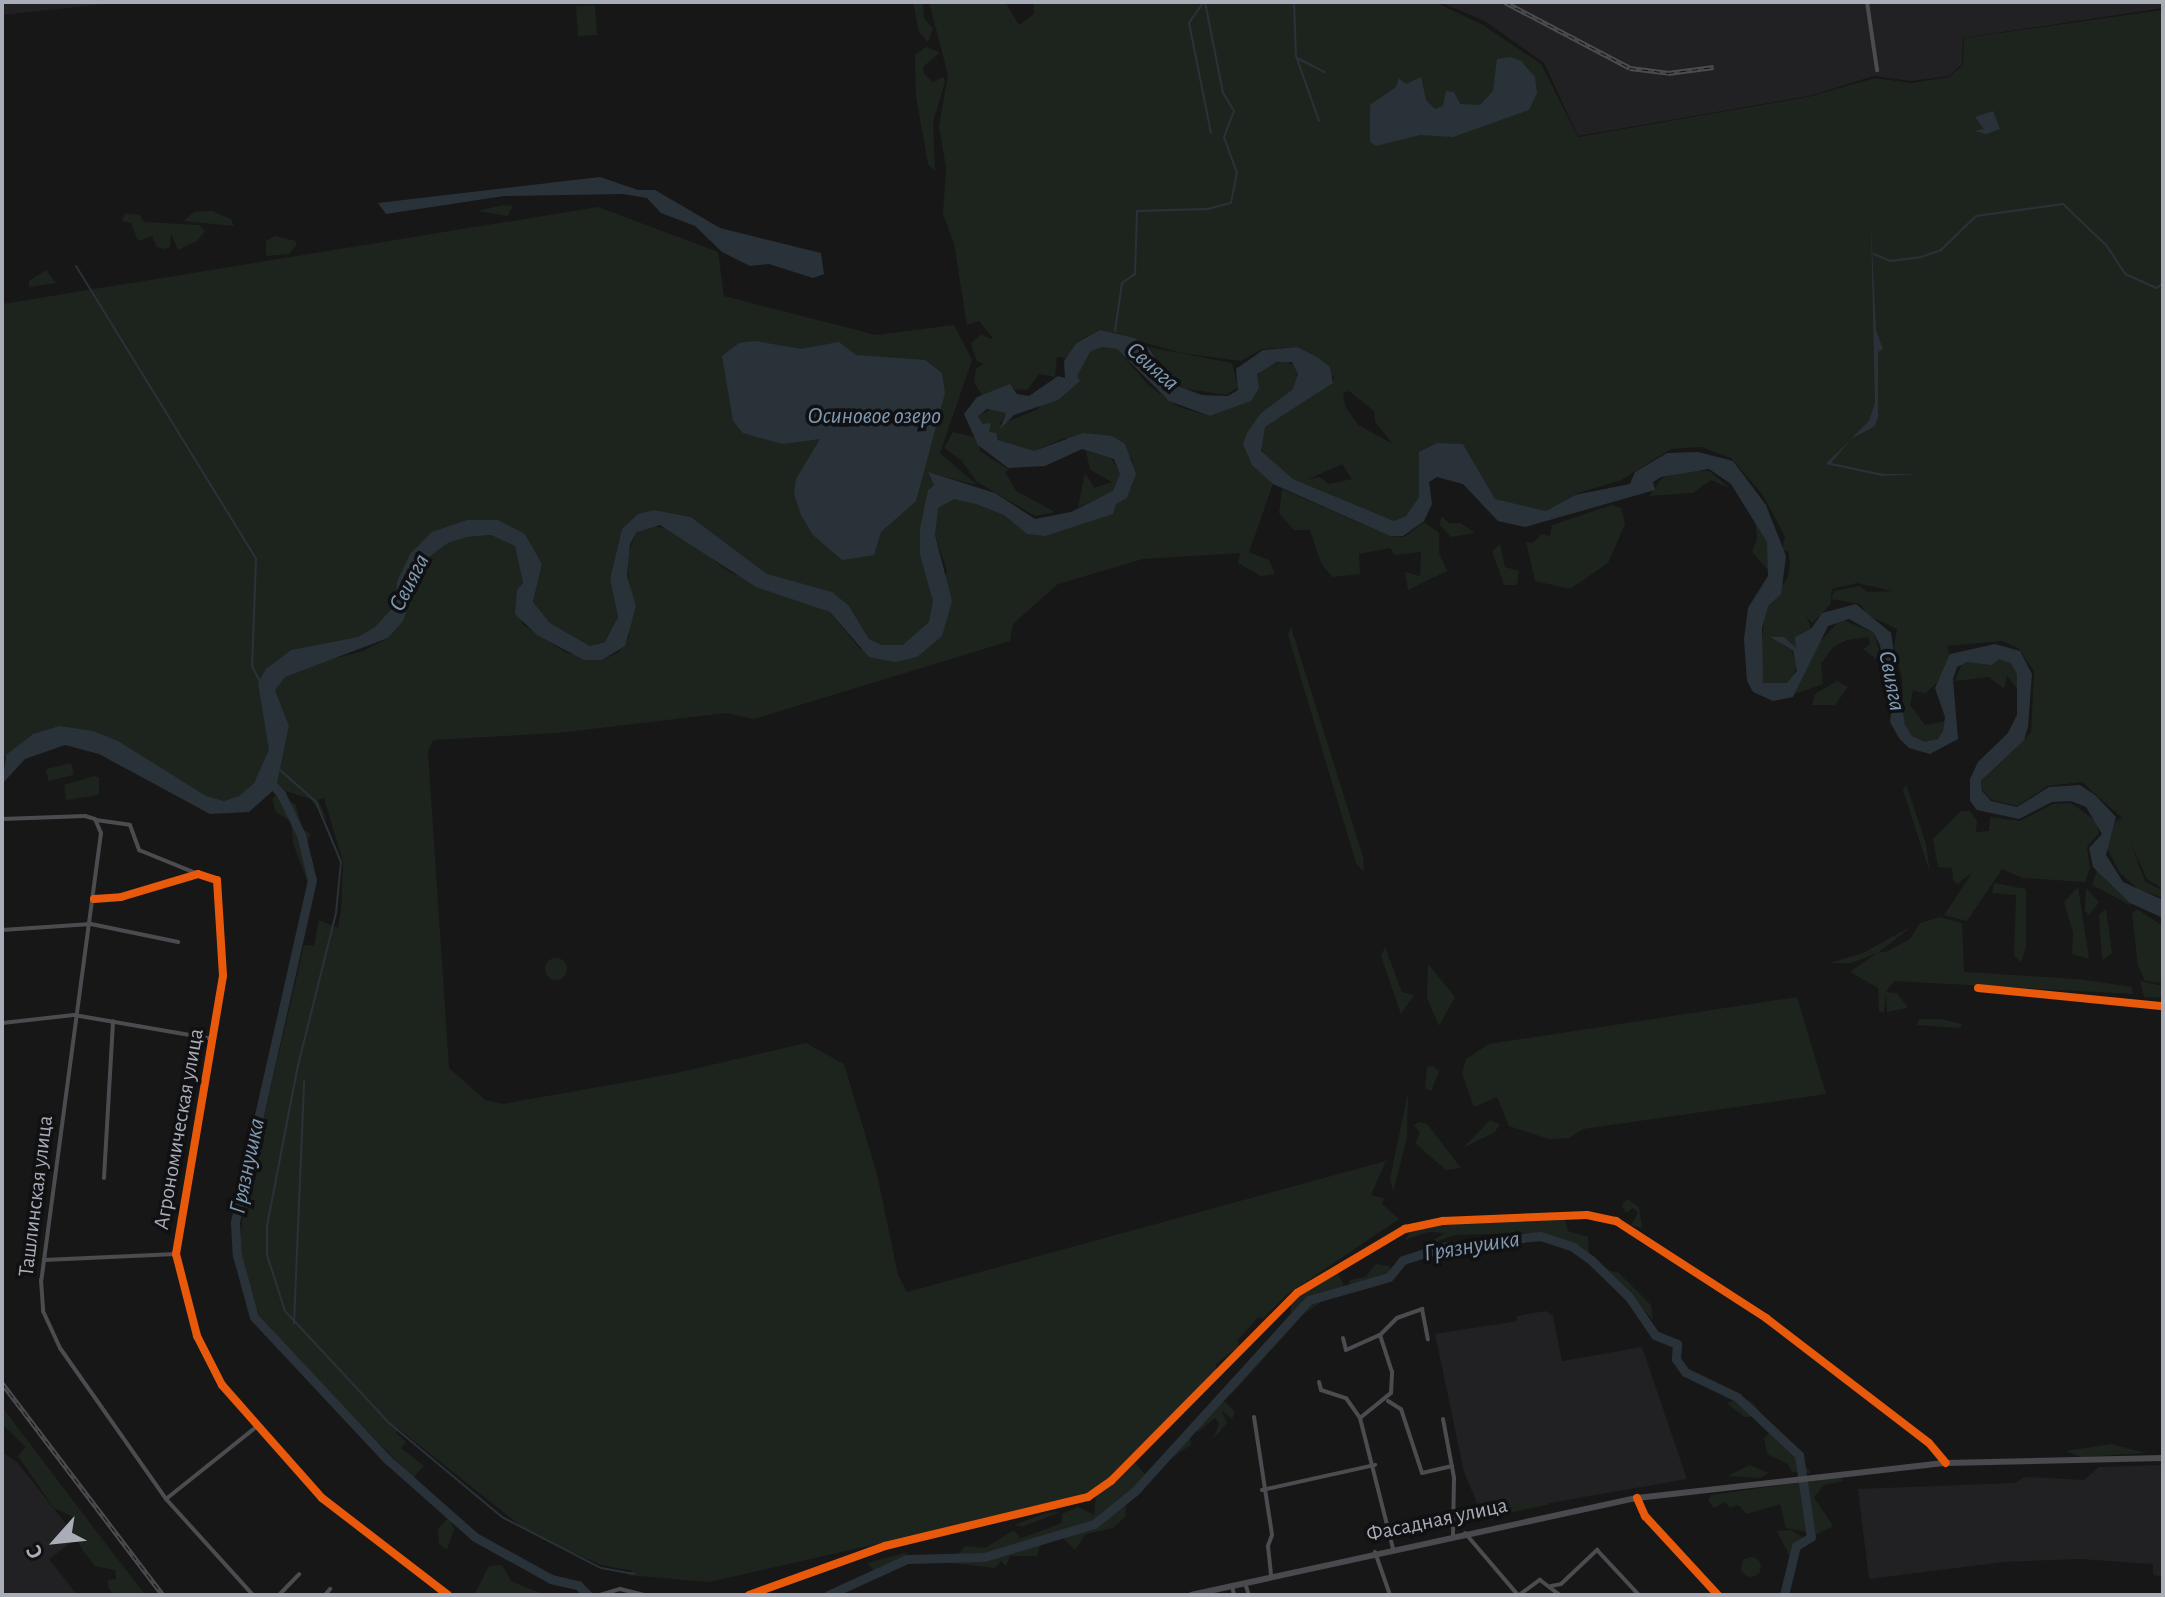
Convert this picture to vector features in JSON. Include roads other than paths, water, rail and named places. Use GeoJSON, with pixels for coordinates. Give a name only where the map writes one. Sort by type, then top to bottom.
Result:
{"type":"FeatureCollection","features":[{"type":"Feature","properties":{"kind":"main road"},"geometry":{"type":"LineString","coordinates":[[1946,1463],[2163,1458]]}},
{"type":"Feature","properties":{"kind":"main road","name":"Фасадная улица"},"geometry":{"type":"LineString","coordinates":[[1191,1595],[1393,1548],[1637,1498],[1946,1463]]}},
{"type":"Feature","properties":{"kind":"street"},"geometry":{"type":"LineString","coordinates":[[1867,2],[1877,70]]}},
{"type":"Feature","properties":{"kind":"street"},"geometry":{"type":"LineString","coordinates":[[2,819],[77,816],[130,825],[139,850],[198,874]]}},
{"type":"Feature","properties":{"kind":"street","name":"Ташлинская улица"},"geometry":{"type":"LineString","coordinates":[[95,819],[102,844],[74,1015],[40,1294],[55,1339],[166,1499],[253,1595]]}},
{"type":"Feature","properties":{"kind":"street"},"geometry":{"type":"LineString","coordinates":[[94,899],[121,897],[198,874]]}},
{"type":"Feature","properties":{"kind":"street","name":"Агрономическая улица"},"geometry":{"type":"LineString","coordinates":[[198,874],[218,883],[223,976],[176,1254],[202,1346],[222,1385],[256,1427],[328,1504],[448,1595]]}},
{"type":"Feature","properties":{"kind":"street"},"geometry":{"type":"LineString","coordinates":[[2,930],[91,924],[178,942]]}},
{"type":"Feature","properties":{"kind":"street"},"geometry":{"type":"LineString","coordinates":[[1978,988],[2163,1006]]}},
{"type":"Feature","properties":{"kind":"street"},"geometry":{"type":"LineString","coordinates":[[2,1023],[74,1015],[213,1039]]}},
{"type":"Feature","properties":{"kind":"street"},"geometry":{"type":"LineString","coordinates":[[104,1178],[113,1021]]}},
{"type":"Feature","properties":{"kind":"street"},"geometry":{"type":"LineString","coordinates":[[749,1595],[885,1546],[1088,1497],[1111,1481],[1297,1293],[1405,1229],[1443,1221],[1587,1215],[1616,1221],[1766,1318],[1929,1443],[1946,1463]]}},
{"type":"Feature","properties":{"kind":"street"},"geometry":{"type":"LineString","coordinates":[[44,1260],[176,1254]]}},
{"type":"Feature","properties":{"kind":"street"},"geometry":{"type":"LineString","coordinates":[[1343,1338],[1346,1350],[1380,1335],[1397,1318],[1422,1309],[1428,1339]]}},
{"type":"Feature","properties":{"kind":"street"},"geometry":{"type":"LineString","coordinates":[[1380,1335],[1392,1372],[1388,1401]]}},
{"type":"Feature","properties":{"kind":"street"},"geometry":{"type":"LineString","coordinates":[[1319,1382],[1321,1390],[1346,1398],[1360,1418],[1375,1465],[1393,1548]]}},
{"type":"Feature","properties":{"kind":"street"},"geometry":{"type":"LineString","coordinates":[[1360,1418],[1388,1401]]}},
{"type":"Feature","properties":{"kind":"street"},"geometry":{"type":"LineString","coordinates":[[1388,1401],[1401,1409],[1422,1473],[1452,1466]]}},
{"type":"Feature","properties":{"kind":"street"},"geometry":{"type":"LineString","coordinates":[[1254,1417],[1262,1490],[1272,1535],[1271,1576]]}},
{"type":"Feature","properties":{"kind":"street"},"geometry":{"type":"LineString","coordinates":[[1443,1419],[1452,1466],[1453,1535]]}},
{"type":"Feature","properties":{"kind":"street"},"geometry":{"type":"LineString","coordinates":[[166,1499],[256,1427]]}},
{"type":"Feature","properties":{"kind":"street"},"geometry":{"type":"LineString","coordinates":[[1262,1490],[1375,1465]]}},
{"type":"Feature","properties":{"kind":"street"},"geometry":{"type":"LineString","coordinates":[[1637,1498],[1645,1516],[1718,1595]]}},
{"type":"Feature","properties":{"kind":"street"},"geometry":{"type":"LineString","coordinates":[[1465,1533],[1519,1595],[1540,1580],[1560,1595]]}},
{"type":"Feature","properties":{"kind":"street"},"geometry":{"type":"LineString","coordinates":[[1551,1586],[1561,1584],[1597,1550],[1639,1595]]}},
{"type":"Feature","properties":{"kind":"street"},"geometry":{"type":"LineString","coordinates":[[1375,1552],[1390,1595]]}},
{"type":"Feature","properties":{"kind":"street"},"geometry":{"type":"LineString","coordinates":[[279,1595],[299,1574]]}},
{"type":"Feature","properties":{"kind":"street"},"geometry":{"type":"LineString","coordinates":[[1245,1583],[1249,1595]]}},
{"type":"Feature","properties":{"kind":"street"},"geometry":{"type":"LineString","coordinates":[[1232,1586],[1234,1595]]}},
{"type":"Feature","properties":{"kind":"street"},"geometry":{"type":"LineString","coordinates":[[325,1595],[330,1589]]}},
{"type":"Feature","properties":{"kind":"street"},"geometry":{"type":"LineString","coordinates":[[600,1595],[620,1589],[644,1595]]}},
{"type":"Feature","properties":{"kind":"water"},"geometry":{"type":"Polygon","coordinates":[[[1510,57],[1521,61],[1535,77],[1537,93],[1529,110],[1453,137],[1420,135],[1376,146],[1370,142],[1370,105],[1396,87],[1399,78],[1406,84],[1421,77],[1426,100],[1435,109],[1443,106],[1446,91],[1454,92],[1460,104],[1480,105],[1493,91],[1497,59],[1510,57]]]}},
{"type":"Feature","properties":{"kind":"water"},"geometry":{"type":"Polygon","coordinates":[[[1993,111],[2000,129],[1986,134],[1975,131],[1984,129],[1975,117],[1993,111]]]}},
{"type":"Feature","properties":{"kind":"water"},"geometry":{"type":"Polygon","coordinates":[[[600,177],[638,190],[655,190],[720,228],[821,253],[824,274],[813,278],[769,264],[750,266],[722,252],[695,226],[661,213],[647,198],[623,194],[504,196],[386,214],[378,203],[600,177]]]}},
{"type":"Feature","properties":{"kind":"water"},"geometry":{"type":"Polygon","coordinates":[[[1871,226],[1876,330],[1883,349],[1878,352],[1878,417],[1875,426],[1851,439],[1869,421],[1875,403],[1871,226]]]}},
{"type":"Feature","properties":{"kind":"water","name":"Свияга"},"geometry":{"type":"Polygon","coordinates":[[[1100,330],[1134,338],[1147,346],[1175,385],[1202,395],[1228,396],[1238,390],[1236,369],[1263,350],[1297,347],[1317,357],[1330,367],[1333,383],[1265,427],[1261,451],[1293,479],[1394,521],[1406,516],[1419,497],[1419,452],[1437,443],[1463,444],[1495,499],[1546,511],[1575,495],[1630,484],[1635,472],[1667,453],[1698,452],[1733,461],[1766,505],[1786,556],[1781,594],[1768,606],[1762,628],[1763,683],[1787,683],[1797,671],[1793,650],[1770,637],[1784,637],[1796,648],[1795,637],[1811,629],[1822,613],[1856,604],[1891,633],[1905,725],[1912,736],[1925,742],[1938,739],[1943,731],[1945,717],[1935,688],[1950,654],[1995,644],[2020,651],[2032,674],[2028,727],[2024,740],[1981,781],[1982,791],[1991,801],[2017,807],[2049,787],[2080,785],[2095,795],[2116,817],[2106,855],[2123,882],[2163,900],[2163,918],[2130,903],[2093,867],[2089,848],[2102,834],[2086,807],[2071,801],[2052,802],[2019,819],[1977,810],[1970,801],[1970,779],[1978,762],[2008,733],[2017,715],[2017,674],[2011,663],[1999,659],[1992,665],[1967,662],[1957,667],[1953,679],[1958,739],[1930,754],[1909,748],[1899,738],[1890,722],[1892,706],[1880,645],[1874,633],[1849,619],[1828,626],[1793,697],[1773,701],[1753,692],[1747,681],[1744,639],[1748,608],[1768,576],[1767,542],[1731,484],[1709,469],[1661,477],[1653,482],[1655,490],[1525,527],[1498,521],[1463,484],[1437,477],[1429,482],[1432,504],[1424,521],[1403,536],[1390,536],[1273,484],[1252,465],[1243,444],[1247,433],[1261,413],[1293,389],[1298,374],[1292,362],[1277,362],[1257,374],[1259,388],[1251,401],[1210,416],[1169,401],[1117,349],[1102,347],[1090,352],[1077,376],[1080,381],[1058,400],[1014,415],[1000,429],[1006,413],[987,409],[978,416],[983,424],[991,423],[989,432],[996,433],[998,440],[1034,451],[1083,433],[1112,436],[1125,444],[1136,474],[1127,498],[1116,504],[1113,514],[1045,536],[1027,534],[1004,515],[976,504],[954,499],[938,508],[935,535],[952,601],[942,636],[917,657],[895,662],[869,657],[830,612],[756,587],[660,525],[637,532],[630,544],[627,576],[636,606],[625,646],[602,660],[584,660],[537,635],[515,614],[517,590],[523,583],[515,546],[491,535],[467,537],[448,543],[425,560],[403,621],[388,638],[285,677],[275,690],[289,726],[276,788],[249,812],[210,814],[99,754],[65,745],[25,759],[2,784],[6,755],[33,734],[59,726],[93,731],[118,741],[206,796],[224,801],[239,796],[254,783],[269,750],[258,683],[266,669],[291,650],[358,637],[375,627],[395,605],[397,582],[410,554],[432,532],[467,520],[498,520],[525,534],[542,564],[533,602],[550,623],[590,646],[605,642],[618,617],[610,579],[622,529],[638,514],[654,510],[691,517],[767,574],[832,592],[849,606],[869,639],[882,645],[903,645],[929,622],[933,601],[920,555],[920,528],[928,490],[934,485],[928,472],[995,493],[1035,519],[1071,512],[1113,491],[1120,474],[1114,459],[1082,449],[1045,466],[1008,468],[978,445],[964,414],[977,397],[1010,384],[1017,394],[1029,396],[1058,376],[1065,378],[1064,361],[1076,343],[1100,330]]]}},
{"type":"Feature","properties":{"kind":"water","name":"Осиновое озеро"},"geometry":{"type":"Polygon","coordinates":[[[755,341],[801,349],[839,342],[856,355],[925,360],[942,373],[945,393],[916,501],[881,532],[874,555],[842,560],[813,535],[801,515],[794,494],[796,479],[820,439],[782,444],[743,433],[733,421],[722,356],[739,343],[755,341]]]}},
{"type":"Feature","properties":{"kind":"water"},"geometry":{"type":"Polygon","coordinates":[[[1851,439],[1831,463],[1884,474],[1919,474],[1882,476],[1826,464],[1851,439]]]}},
{"type":"Feature","properties":{"kind":"waterway"},"geometry":{"type":"LineString","coordinates":[[1115,331],[1122,283],[1135,274],[1137,211],[1208,209],[1231,203],[1237,173],[1224,137],[1234,111],[1223,93],[1205,2]]}},
{"type":"Feature","properties":{"kind":"waterway"},"geometry":{"type":"LineString","coordinates":[[1294,2],[1296,56],[1319,121]]}},
{"type":"Feature","properties":{"kind":"waterway"},"geometry":{"type":"LineString","coordinates":[[1203,3],[1189,23],[1211,133]]}},
{"type":"Feature","properties":{"kind":"waterway"},"geometry":{"type":"LineString","coordinates":[[1297,58],[1325,72]]}},
{"type":"Feature","properties":{"kind":"waterway"},"geometry":{"type":"LineString","coordinates":[[1874,254],[1890,261],[1921,257],[1941,250],[1976,216],[2063,204],[2107,246],[2125,274],[2157,288],[2163,283]]}},
{"type":"Feature","properties":{"kind":"waterway"},"geometry":{"type":"LineString","coordinates":[[76,266],[256,559],[252,666],[259,680]]}},
{"type":"Feature","properties":{"kind":"waterway"},"geometry":{"type":"LineString","coordinates":[[280,770],[316,802],[341,862],[336,913],[298,1065],[267,1226],[267,1255],[285,1311],[388,1422],[502,1517],[601,1568],[634,1574]]}},
{"type":"Feature","properties":{"kind":"waterway","name":"Грязнушка"},"geometry":{"type":"LineString","coordinates":[[269,781],[281,794],[301,835],[312,880],[235,1222],[237,1255],[254,1317],[388,1460],[475,1537],[551,1579],[578,1585],[588,1595]]}},
{"type":"Feature","properties":{"kind":"waterway"},"geometry":{"type":"LineString","coordinates":[[294,1323],[304,1081]]}},
{"type":"Feature","properties":{"kind":"waterway","name":"Грязнушка"},"geometry":{"type":"LineString","coordinates":[[828,1595],[907,1559],[984,1557],[1094,1524],[1134,1492],[1309,1300],[1389,1277],[1403,1260],[1443,1247],[1540,1236],[1573,1247],[1591,1260],[1629,1297],[1655,1335],[1677,1344],[1676,1359],[1685,1372],[1737,1397],[1799,1455],[1811,1537],[1796,1546],[1784,1595]]}},
{"type":"Feature","properties":{"kind":"railway"},"geometry":{"type":"LineString","coordinates":[[1505,2],[1630,68],[1668,73],[1714,67]]}},
{"type":"Feature","properties":{"kind":"railway"},"geometry":{"type":"LineString","coordinates":[[2,1383],[163,1595]]}}]}
